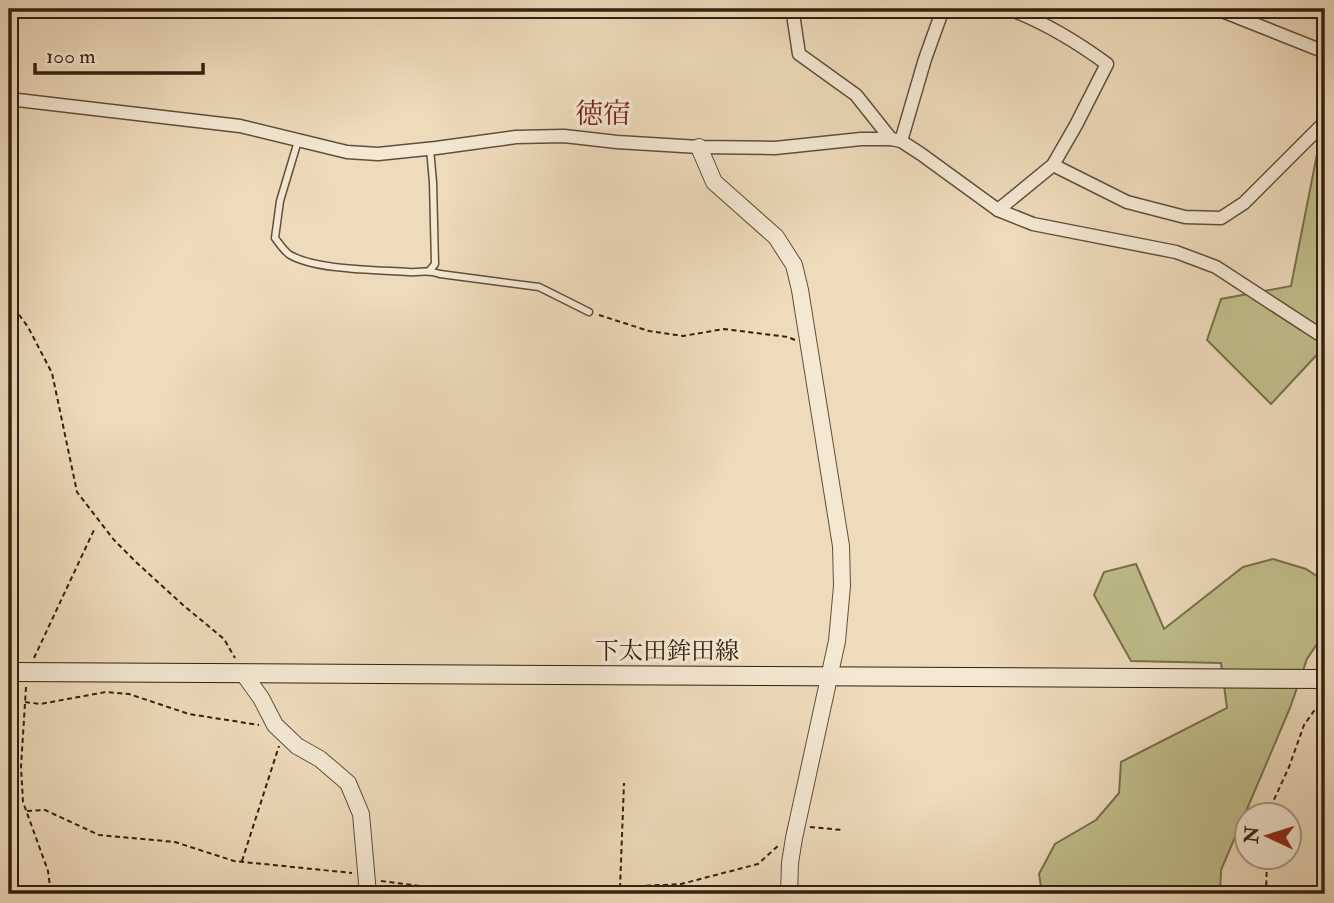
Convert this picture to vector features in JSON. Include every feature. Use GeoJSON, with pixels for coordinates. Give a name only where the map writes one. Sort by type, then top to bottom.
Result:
{"type":"FeatureCollection","features":[{"type":"Feature","properties":{"kind":"main road","name":"下太田鉾田線"},"geometry":{"type":"LineString","coordinates":[[9,672],[829,677],[1325,690]]}},
{"type":"Feature","properties":{"kind":"street"},"geometry":{"type":"LineString","coordinates":[[795,9],[793,14],[799,54],[856,95],[896,140],[998,210],[1033,224],[1175,252],[1216,267],[1325,338]]}},
{"type":"Feature","properties":{"kind":"street"},"geometry":{"type":"LineString","coordinates":[[896,140],[943,9]]}},
{"type":"Feature","properties":{"kind":"street"},"geometry":{"type":"LineString","coordinates":[[998,210],[1053,165],[1107,64],[1033,18],[1009,9]]}},
{"type":"Feature","properties":{"kind":"street"},"geometry":{"type":"LineString","coordinates":[[1217,9],[1325,52]]}},
{"type":"Feature","properties":{"kind":"street"},"geometry":{"type":"LineString","coordinates":[[9,99],[240,127],[347,152],[378,154],[516,137],[564,136],[699,147],[775,148],[861,139],[896,140]]}},
{"type":"Feature","properties":{"kind":"street"},"geometry":{"type":"LineString","coordinates":[[1053,165],[1126,202],[1185,217],[1220,218],[1244,203],[1325,122]]}},
{"type":"Feature","properties":{"kind":"street"},"geometry":{"type":"LineString","coordinates":[[699,147],[714,182],[776,237],[794,265],[841,546],[841,612],[837,641],[794,835],[789,894]]}},
{"type":"Feature","properties":{"kind":"street"},"geometry":{"type":"LineString","coordinates":[[243,673],[279,729],[297,747],[320,759],[348,783],[361,814],[367,882]]}},
{"type":"Feature","properties":{"kind":"lane"},"geometry":{"type":"LineString","coordinates":[[298,141],[279,201],[275,238],[288,254],[310,262],[356,269],[417,272],[430,270],[453,276],[539,287],[589,312]]}},
{"type":"Feature","properties":{"kind":"lane"},"geometry":{"type":"LineString","coordinates":[[430,149],[435,264],[430,270]]}},
{"type":"Feature","properties":{"kind":"path"},"geometry":{"type":"LineString","coordinates":[[9,301],[28,327],[52,373],[77,492],[114,540],[183,606],[223,639],[243,673]]}},
{"type":"Feature","properties":{"kind":"path"},"geometry":{"type":"LineString","coordinates":[[589,312],[649,331],[682,336],[724,329],[788,338],[809,345]]}},
{"type":"Feature","properties":{"kind":"path"},"geometry":{"type":"LineString","coordinates":[[51,894],[48,871],[23,802],[21,767],[24,702],[28,672],[94,530]]}},
{"type":"Feature","properties":{"kind":"path"},"geometry":{"type":"LineString","coordinates":[[1273,802],[1304,725],[1325,690]]}},
{"type":"Feature","properties":{"kind":"path"},"geometry":{"type":"LineString","coordinates":[[24,702],[40,704],[106,692],[129,694],[189,714],[279,729],[242,862]]}},
{"type":"Feature","properties":{"kind":"path"},"geometry":{"type":"LineString","coordinates":[[620,889],[624,783]]}},
{"type":"Feature","properties":{"kind":"path"},"geometry":{"type":"LineString","coordinates":[[26,811],[45,810],[99,835],[174,842],[234,861],[367,882],[483,894]]}},
{"type":"Feature","properties":{"kind":"path"},"geometry":{"type":"LineString","coordinates":[[615,894],[622,887],[681,884],[758,864],[803,826],[842,830]]}},
{"type":"Feature","properties":{"kind":"path"},"geometry":{"type":"LineString","coordinates":[[1266,894],[1267,872]]}},
{"type":"Feature","properties":{"kind":"shaded area"},"geometry":{"type":"Polygon","coordinates":[[[1325,135],[1325,346],[1271,404],[1207,340],[1221,299],[1291,286],[1320,139],[1325,135]]]}},
{"type":"Feature","properties":{"kind":"shaded area"},"geometry":{"type":"Polygon","coordinates":[[[1273,559],[1306,569],[1324,581],[1325,632],[1307,659],[1290,708],[1250,802],[1232,802],[1232,844],[1221,870],[1220,894],[1042,894],[1039,874],[1055,844],[1096,820],[1119,793],[1121,762],[1227,708],[1221,663],[1131,661],[1094,595],[1104,572],[1136,564],[1164,629],[1243,567],[1273,559]]]}},
{"type":"Feature","properties":{"kind":"district","name":"徳宿"},"geometry":{"type":"Point","coordinates":[603,114]}}]}
